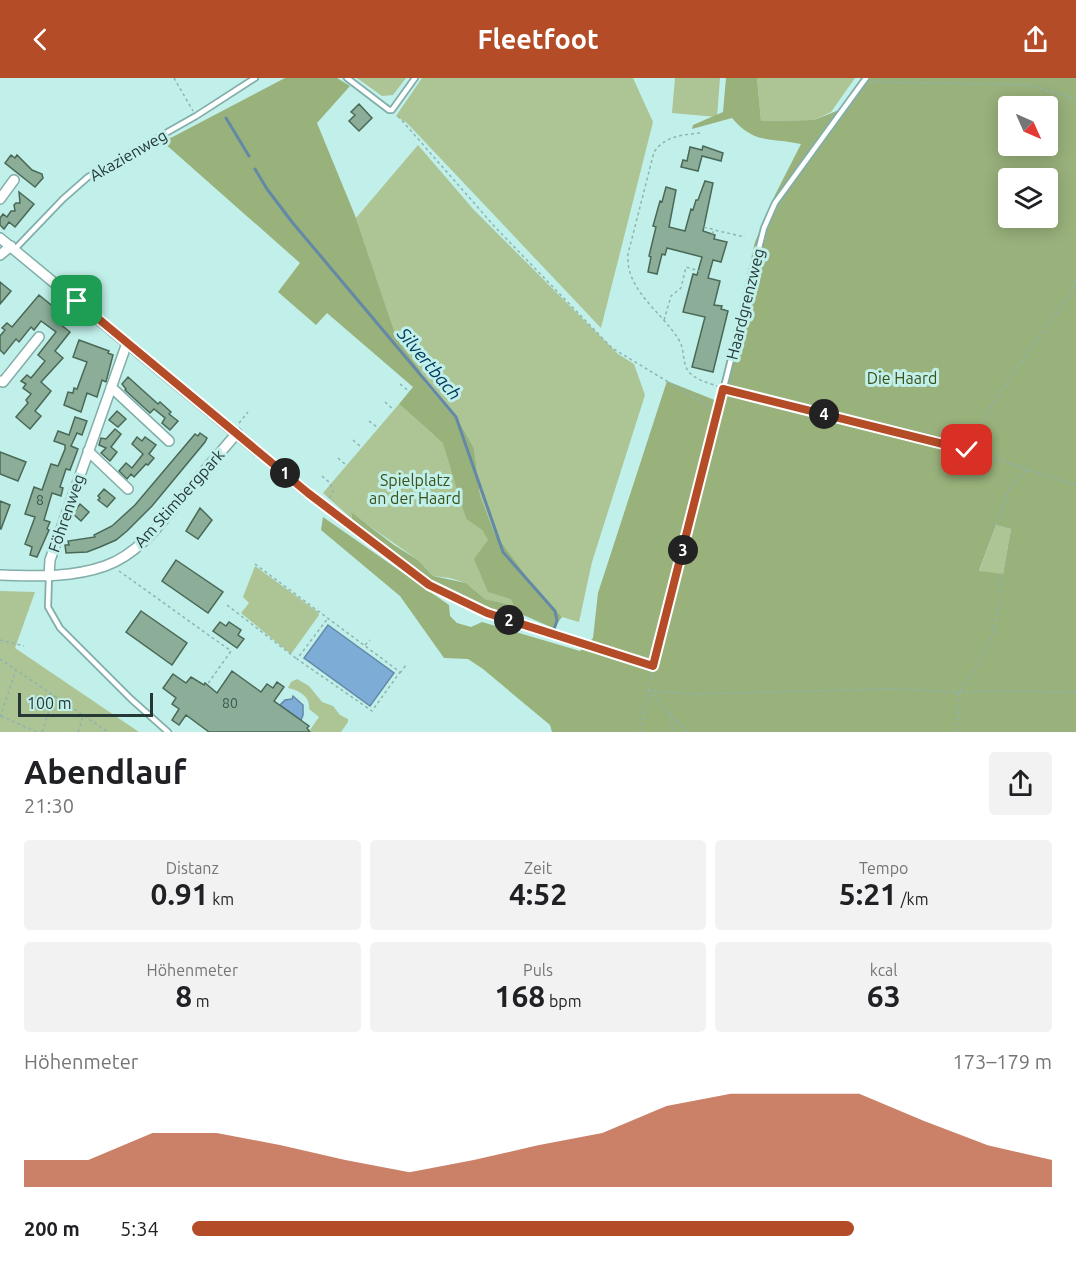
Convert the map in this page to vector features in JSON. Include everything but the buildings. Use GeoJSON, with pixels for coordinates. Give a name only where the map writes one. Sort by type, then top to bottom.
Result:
{"type":"FeatureCollection","features":[{"type":"Feature","properties":{"kind":"street"},"geometry":{"type":"LineString","coordinates":[[0,199],[15,180]]}},
{"type":"Feature","properties":{"kind":"street"},"geometry":{"type":"LineString","coordinates":[[0,238],[308,493]]}},
{"type":"Feature","properties":{"kind":"street"},"geometry":{"type":"LineString","coordinates":[[0,255],[13,248]]}},
{"type":"Feature","properties":{"kind":"street"},"geometry":{"type":"LineString","coordinates":[[0,381],[3,382],[39,337]]}},
{"type":"Feature","properties":{"kind":"street","name":"Föhrenweg"},"geometry":{"type":"LineString","coordinates":[[49,576],[50,560],[127,344]]}},
{"type":"Feature","properties":{"kind":"street"},"geometry":{"type":"LineString","coordinates":[[111,387],[169,441]]}},
{"type":"Feature","properties":{"kind":"street","name":"Am Stimbergpark"},"geometry":{"type":"LineString","coordinates":[[0,575],[72,574],[114,562],[136,548],[151,534],[235,431]]}},
{"type":"Feature","properties":{"kind":"street","name":"Föhrenweg"},"geometry":{"type":"LineString","coordinates":[[88,451],[128,489]]}},
{"type":"Feature","properties":{"kind":"lane","name":"Akazienweg"},"geometry":{"type":"LineString","coordinates":[[13,248],[88,177],[196,116],[255,78]]}},
{"type":"Feature","properties":{"kind":"lane"},"geometry":{"type":"LineString","coordinates":[[347,78],[384,108],[392,110],[415,78]]}},
{"type":"Feature","properties":{"kind":"lane","name":"Haardgrenzweg"},"geometry":{"type":"LineString","coordinates":[[723,392],[764,228],[775,203],[864,80]]}},
{"type":"Feature","properties":{"kind":"lane"},"geometry":{"type":"LineString","coordinates":[[308,493],[429,585],[487,613]]}},
{"type":"Feature","properties":{"kind":"lane"},"geometry":{"type":"LineString","coordinates":[[49,576],[48,607],[60,628],[130,699],[168,732]]}},
{"type":"Feature","properties":{"kind":"path"},"geometry":{"type":"LineString","coordinates":[[174,78],[196,116]]}},
{"type":"Feature","properties":{"kind":"path"},"geometry":{"type":"LineString","coordinates":[[864,80],[1029,85],[1076,99]]}},
{"type":"Feature","properties":{"kind":"path"},"geometry":{"type":"LineString","coordinates":[[392,110],[495,227],[612,348],[718,412]]}},
{"type":"Feature","properties":{"kind":"path"},"geometry":{"type":"LineString","coordinates":[[700,133],[664,141],[654,152],[627,266],[656,314],[679,341],[684,350],[685,364],[689,373],[723,392],[967,450],[1076,485]]}},
{"type":"Feature","properties":{"kind":"path"},"geometry":{"type":"LineString","coordinates":[[703,223],[702,227],[745,237]]}},
{"type":"Feature","properties":{"kind":"path"},"geometry":{"type":"LineString","coordinates":[[712,234],[714,230]]}},
{"type":"Feature","properties":{"kind":"path"},"geometry":{"type":"LineString","coordinates":[[664,321],[671,296],[681,288],[686,267],[699,271]]}},
{"type":"Feature","properties":{"kind":"path"},"geometry":{"type":"LineString","coordinates":[[967,450],[1000,392],[1070,295],[1076,279]]}},
{"type":"Feature","properties":{"kind":"path"},"geometry":{"type":"LineString","coordinates":[[400,384],[410,392]]}},
{"type":"Feature","properties":{"kind":"path"},"geometry":{"type":"LineString","coordinates":[[640,732],[647,690],[723,392]]}},
{"type":"Feature","properties":{"kind":"path"},"geometry":{"type":"LineString","coordinates":[[385,402],[394,410]]}},
{"type":"Feature","properties":{"kind":"path"},"geometry":{"type":"LineString","coordinates":[[235,431],[248,412]]}},
{"type":"Feature","properties":{"kind":"path"},"geometry":{"type":"LineString","coordinates":[[369,421],[378,428]]}},
{"type":"Feature","properties":{"kind":"path"},"geometry":{"type":"LineString","coordinates":[[353,440],[362,447]]}},
{"type":"Feature","properties":{"kind":"path"},"geometry":{"type":"LineString","coordinates":[[338,458],[346,465]]}},
{"type":"Feature","properties":{"kind":"path"},"geometry":{"type":"LineString","coordinates":[[996,525],[1010,488],[1027,469]]}},
{"type":"Feature","properties":{"kind":"path"},"geometry":{"type":"LineString","coordinates":[[322,476],[330,483],[333,492],[324,506]]}},
{"type":"Feature","properties":{"kind":"path"},"geometry":{"type":"LineString","coordinates":[[114,562],[120,573],[231,651],[207,685]]}},
{"type":"Feature","properties":{"kind":"path"},"geometry":{"type":"LineString","coordinates":[[255,564],[400,672]]}},
{"type":"Feature","properties":{"kind":"path"},"geometry":{"type":"LineString","coordinates":[[957,732],[959,692],[979,663],[993,634],[1000,602],[1000,573]]}},
{"type":"Feature","properties":{"kind":"path"},"geometry":{"type":"LineString","coordinates":[[227,605],[297,659],[372,711],[406,666]]}},
{"type":"Feature","properties":{"kind":"path"},"geometry":{"type":"LineString","coordinates":[[487,613],[653,666]]}},
{"type":"Feature","properties":{"kind":"path"},"geometry":{"type":"LineString","coordinates":[[297,659],[328,618]]}},
{"type":"Feature","properties":{"kind":"path"},"geometry":{"type":"LineString","coordinates":[[365,646],[370,639]]}},
{"type":"Feature","properties":{"kind":"path"},"geometry":{"type":"LineString","coordinates":[[0,640],[24,646]]}},
{"type":"Feature","properties":{"kind":"path"},"geometry":{"type":"LineString","coordinates":[[0,659],[108,732]]}},
{"type":"Feature","properties":{"kind":"path"},"geometry":{"type":"LineString","coordinates":[[16,669],[0,716],[37,732]]}},
{"type":"Feature","properties":{"kind":"path"},"geometry":{"type":"LineString","coordinates":[[647,690],[689,694],[893,689],[959,692],[1076,692]]}},
{"type":"Feature","properties":{"kind":"path"},"geometry":{"type":"LineString","coordinates":[[647,690],[687,732]]}},
{"type":"Feature","properties":{"kind":"path"},"geometry":{"type":"LineString","coordinates":[[42,732],[55,696]]}},
{"type":"Feature","properties":{"kind":"path"},"geometry":{"type":"LineString","coordinates":[[671,714],[674,732]]}},
{"type":"Feature","properties":{"kind":"path"},"geometry":{"type":"LineString","coordinates":[[78,732],[83,715]]}},
{"type":"Feature","properties":{"kind":"green space"},"geometry":{"type":"Polygon","coordinates":[[[285,78],[337,78],[350,86],[317,123],[356,218],[397,339],[420,370],[425,383],[461,425],[474,448],[480,495],[494,532],[533,585],[562,617],[553,628],[521,614],[512,619],[445,589],[416,572],[352,519],[351,512],[418,560],[433,576],[466,583],[485,599],[514,606],[511,599],[488,592],[474,559],[488,540],[482,530],[466,519],[443,443],[399,404],[413,387],[327,313],[316,325],[278,292],[300,263],[163,142],[285,78]]]}},
{"type":"Feature","properties":{"kind":"green space"},"geometry":{"type":"Polygon","coordinates":[[[357,78],[406,78],[393,95],[382,96],[357,78]]]}},
{"type":"Feature","properties":{"kind":"green space"},"geometry":{"type":"Polygon","coordinates":[[[422,78],[633,78],[653,122],[601,328],[407,123],[396,116],[422,78]]]}},
{"type":"Feature","properties":{"kind":"green space"},"geometry":{"type":"Polygon","coordinates":[[[675,78],[720,78],[717,117],[672,113],[675,78]]]}},
{"type":"Feature","properties":{"kind":"green space","name":"Die Haard"},"geometry":{"type":"Polygon","coordinates":[[[726,78],[757,78],[761,121],[814,120],[849,106],[869,78],[1076,78],[1076,732],[552,732],[550,725],[483,669],[468,659],[444,658],[400,596],[321,530],[323,517],[449,605],[450,616],[457,623],[471,627],[482,622],[580,651],[593,638],[598,593],[667,381],[717,401],[755,242],[775,195],[801,144],[756,136],[740,127],[732,118],[692,129],[693,125],[723,112],[726,78]],[[996,525],[979,571],[1003,574],[1011,529],[996,525]]]}},
{"type":"Feature","properties":{"kind":"green space"},"geometry":{"type":"Polygon","coordinates":[[[757,78],[855,78],[831,112],[814,120],[761,121],[757,78]]]}},
{"type":"Feature","properties":{"kind":"green space"},"geometry":{"type":"Polygon","coordinates":[[[418,145],[474,210],[618,354],[634,364],[645,395],[592,562],[579,622],[562,617],[533,585],[494,532],[480,495],[474,448],[461,425],[425,383],[420,370],[397,339],[356,218],[418,145]]]}},
{"type":"Feature","properties":{"kind":"green space","name":"Spielplatz an der Haard"},"geometry":{"type":"Polygon","coordinates":[[[399,404],[434,435],[442,432],[466,519],[482,530],[488,540],[515,607],[485,599],[466,583],[433,576],[418,560],[351,513],[352,519],[323,493],[399,404]]]}},
{"type":"Feature","properties":{"kind":"green space"},"geometry":{"type":"Polygon","coordinates":[[[996,525],[1011,529],[1003,574],[979,572],[996,525]]]}},
{"type":"Feature","properties":{"kind":"green space"},"geometry":{"type":"Polygon","coordinates":[[[255,566],[318,612],[319,615],[291,654],[241,613],[249,603],[243,597],[255,566]]]}},
{"type":"Feature","properties":{"kind":"green space"},"geometry":{"type":"Polygon","coordinates":[[[0,591],[35,592],[15,648],[139,732],[0,732],[0,591]]]}},
{"type":"Feature","properties":{"kind":"green space"},"geometry":{"type":"Polygon","coordinates":[[[297,679],[309,686],[322,702],[333,706],[340,715],[348,719],[341,732],[311,732],[310,730],[319,717],[309,709],[308,701],[303,695],[288,688],[291,682],[297,679]]]}},
{"type":"Feature","properties":{"kind":"water"},"geometry":{"type":"Polygon","coordinates":[[[328,625],[394,673],[370,706],[304,658],[328,625]]]}},
{"type":"Feature","properties":{"kind":"water"},"geometry":{"type":"Polygon","coordinates":[[[293,696],[303,705],[301,720],[280,705],[285,700],[292,699],[293,696]]]}},
{"type":"Feature","properties":{"kind":"waterway","name":"Silvertbach"},"geometry":{"type":"LineString","coordinates":[[226,118],[249,156]]}},
{"type":"Feature","properties":{"kind":"waterway","name":"Silvertbach"},"geometry":{"type":"LineString","coordinates":[[255,169],[292,222],[456,417],[503,552],[555,611],[557,621],[554,629]]}},
{"type":"Feature","properties":{"kind":"route"},"geometry":{"type":"LineString","coordinates":[[77,301],[308,493],[429,585],[487,613],[653,666],[723,389],[967,450]]}}]}
